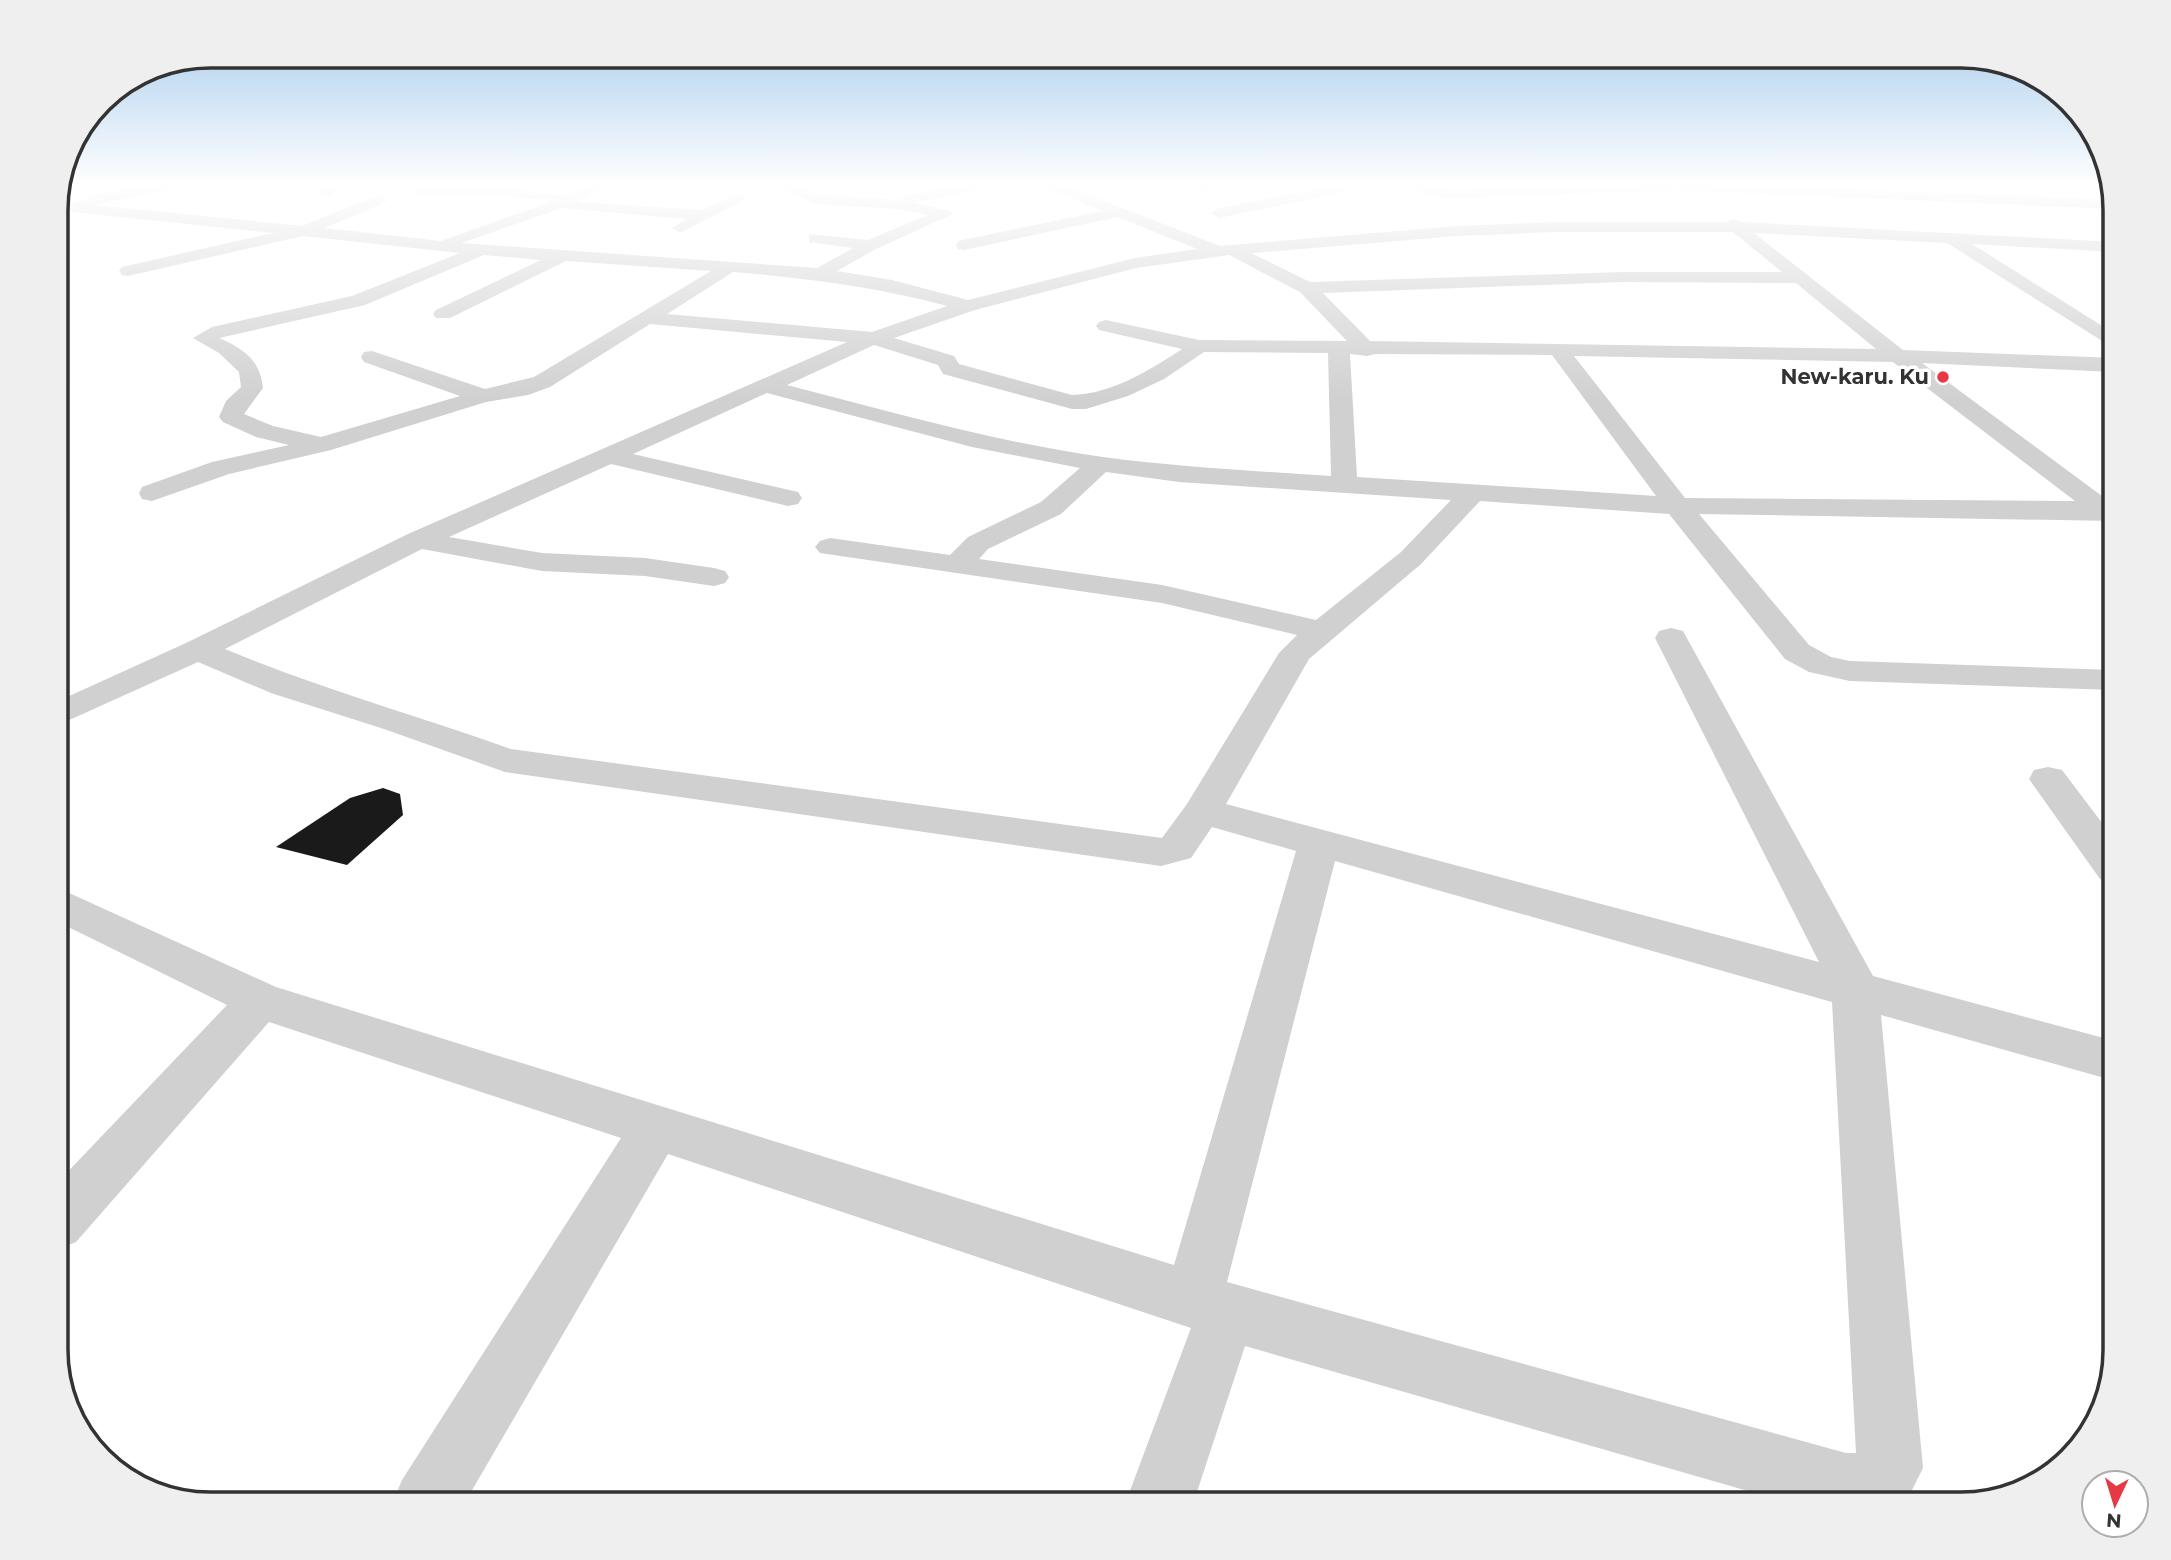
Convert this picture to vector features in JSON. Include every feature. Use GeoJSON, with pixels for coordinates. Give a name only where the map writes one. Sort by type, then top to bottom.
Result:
{"type":"FeatureCollection","features":[{"type":"Feature","properties":{"kind":"street"},"geometry":{"type":"LineString","coordinates":[[128,271],[195,256]]}},
{"type":"Feature","properties":{"kind":"street"},"geometry":{"type":"LineString","coordinates":[[322,445],[265,432],[231,417],[234,407],[252,387],[250,370],[226,349],[203,338],[212,333],[358,301],[470,256]]}},
{"type":"Feature","properties":{"kind":"street"},"geometry":{"type":"LineString","coordinates":[[443,314],[544,256]]}},
{"type":"Feature","properties":{"kind":"street"},"geometry":{"type":"LineString","coordinates":[[607,256],[820,274],[892,286],[968,306]]}},
{"type":"Feature","properties":{"kind":"street"},"geometry":{"type":"LineString","coordinates":[[621,258],[626,256]]}},
{"type":"Feature","properties":{"kind":"street"},"geometry":{"type":"LineString","coordinates":[[820,274],[851,256]]}},
{"type":"Feature","properties":{"kind":"street"},"geometry":{"type":"LineString","coordinates":[[69,709],[198,650],[418,540],[873,338],[968,306],[1135,263],[1188,256]]}},
{"type":"Feature","properties":{"kind":"street"},"geometry":{"type":"LineString","coordinates":[[1235,256],[1307,288],[1367,349]]}},
{"type":"Feature","properties":{"kind":"street"},"geometry":{"type":"LineString","coordinates":[[1773,256],[1898,356],[2103,507]]}},
{"type":"Feature","properties":{"kind":"street"},"geometry":{"type":"LineString","coordinates":[[1979,256],[2103,335]]}},
{"type":"Feature","properties":{"kind":"street"},"geometry":{"type":"LineString","coordinates":[[1603,262],[1623,277]]}},
{"type":"Feature","properties":{"kind":"street"},"geometry":{"type":"LineString","coordinates":[[152,494],[221,467],[322,445],[483,396],[520,390],[542,382],[729,267]]}},
{"type":"Feature","properties":{"kind":"street"},"geometry":{"type":"LineString","coordinates":[[1307,288],[1623,277],[1800,278]]}},
{"type":"Feature","properties":{"kind":"street"},"geometry":{"type":"LineString","coordinates":[[647,318],[873,338],[946,361],[951,369],[985,380],[1082,402],[1094,402],[1178,363],[1199,346]]}},
{"type":"Feature","properties":{"kind":"street"},"geometry":{"type":"LineString","coordinates":[[1106,326],[1199,346],[1558,349],[1898,356],[2103,365]]}},
{"type":"Feature","properties":{"kind":"street"},"geometry":{"type":"LineString","coordinates":[[1339,349],[1344,485]]}},
{"type":"Feature","properties":{"kind":"street"},"geometry":{"type":"LineString","coordinates":[[1558,349],[1677,506],[1797,652],[1821,665],[1850,671],[2103,680]]}},
{"type":"Feature","properties":{"kind":"street"},"geometry":{"type":"LineString","coordinates":[[372,358],[483,396]]}},
{"type":"Feature","properties":{"kind":"street"},"geometry":{"type":"LineString","coordinates":[[766,386],[971,440],[1100,464],[1179,474],[1471,495],[1677,506],[2103,514]]}},
{"type":"Feature","properties":{"kind":"street"},"geometry":{"type":"LineString","coordinates":[[605,455],[788,498]]}},
{"type":"Feature","properties":{"kind":"street"},"geometry":{"type":"LineString","coordinates":[[956,566],[978,543],[1051,508],[1100,464]]}},
{"type":"Feature","properties":{"kind":"street"},"geometry":{"type":"LineString","coordinates":[[198,650],[283,686],[397,721],[505,760],[1161,852],[1176,848],[1202,811],[1296,653],[1411,558],[1471,495]]}},
{"type":"Feature","properties":{"kind":"street"},"geometry":{"type":"LineString","coordinates":[[418,540],[542,562],[645,567],[714,577]]}},
{"type":"Feature","properties":{"kind":"street"},"geometry":{"type":"LineString","coordinates":[[830,547],[1162,594],[1324,632]]}},
{"type":"Feature","properties":{"kind":"street"},"geometry":{"type":"LineString","coordinates":[[1671,638],[1855,987],[1890,1468],[1883,1492]]}},
{"type":"Feature","properties":{"kind":"street"},"geometry":{"type":"LineString","coordinates":[[2048,779],[2103,853]]}},
{"type":"Feature","properties":{"kind":"street"},"geometry":{"type":"LineString","coordinates":[[1202,811],[1855,987],[2103,1058]]}},
{"type":"Feature","properties":{"kind":"street"},"geometry":{"type":"LineString","coordinates":[[1161,1492],[1210,1305],[1319,844]]}},
{"type":"Feature","properties":{"kind":"street"},"geometry":{"type":"LineString","coordinates":[[69,908],[261,1000],[1210,1305],[1870,1492]]}},
{"type":"Feature","properties":{"kind":"street"},"geometry":{"type":"LineString","coordinates":[[69,1210],[261,1000]]}},
{"type":"Feature","properties":{"kind":"street"},"geometry":{"type":"LineString","coordinates":[[433,1492],[656,1128]]}},
{"type":"Feature","properties":{"kind":"building"},"geometry":{"type":"Polygon","coordinates":[[[383,788],[400,794],[403,815],[347,865],[276,847],[350,798],[383,788]]]}},
{"type":"Feature","properties":{"kind":"place","name":"New-karu. Ku"},"geometry":{"type":"Point","coordinates":[1943,377]}}]}
